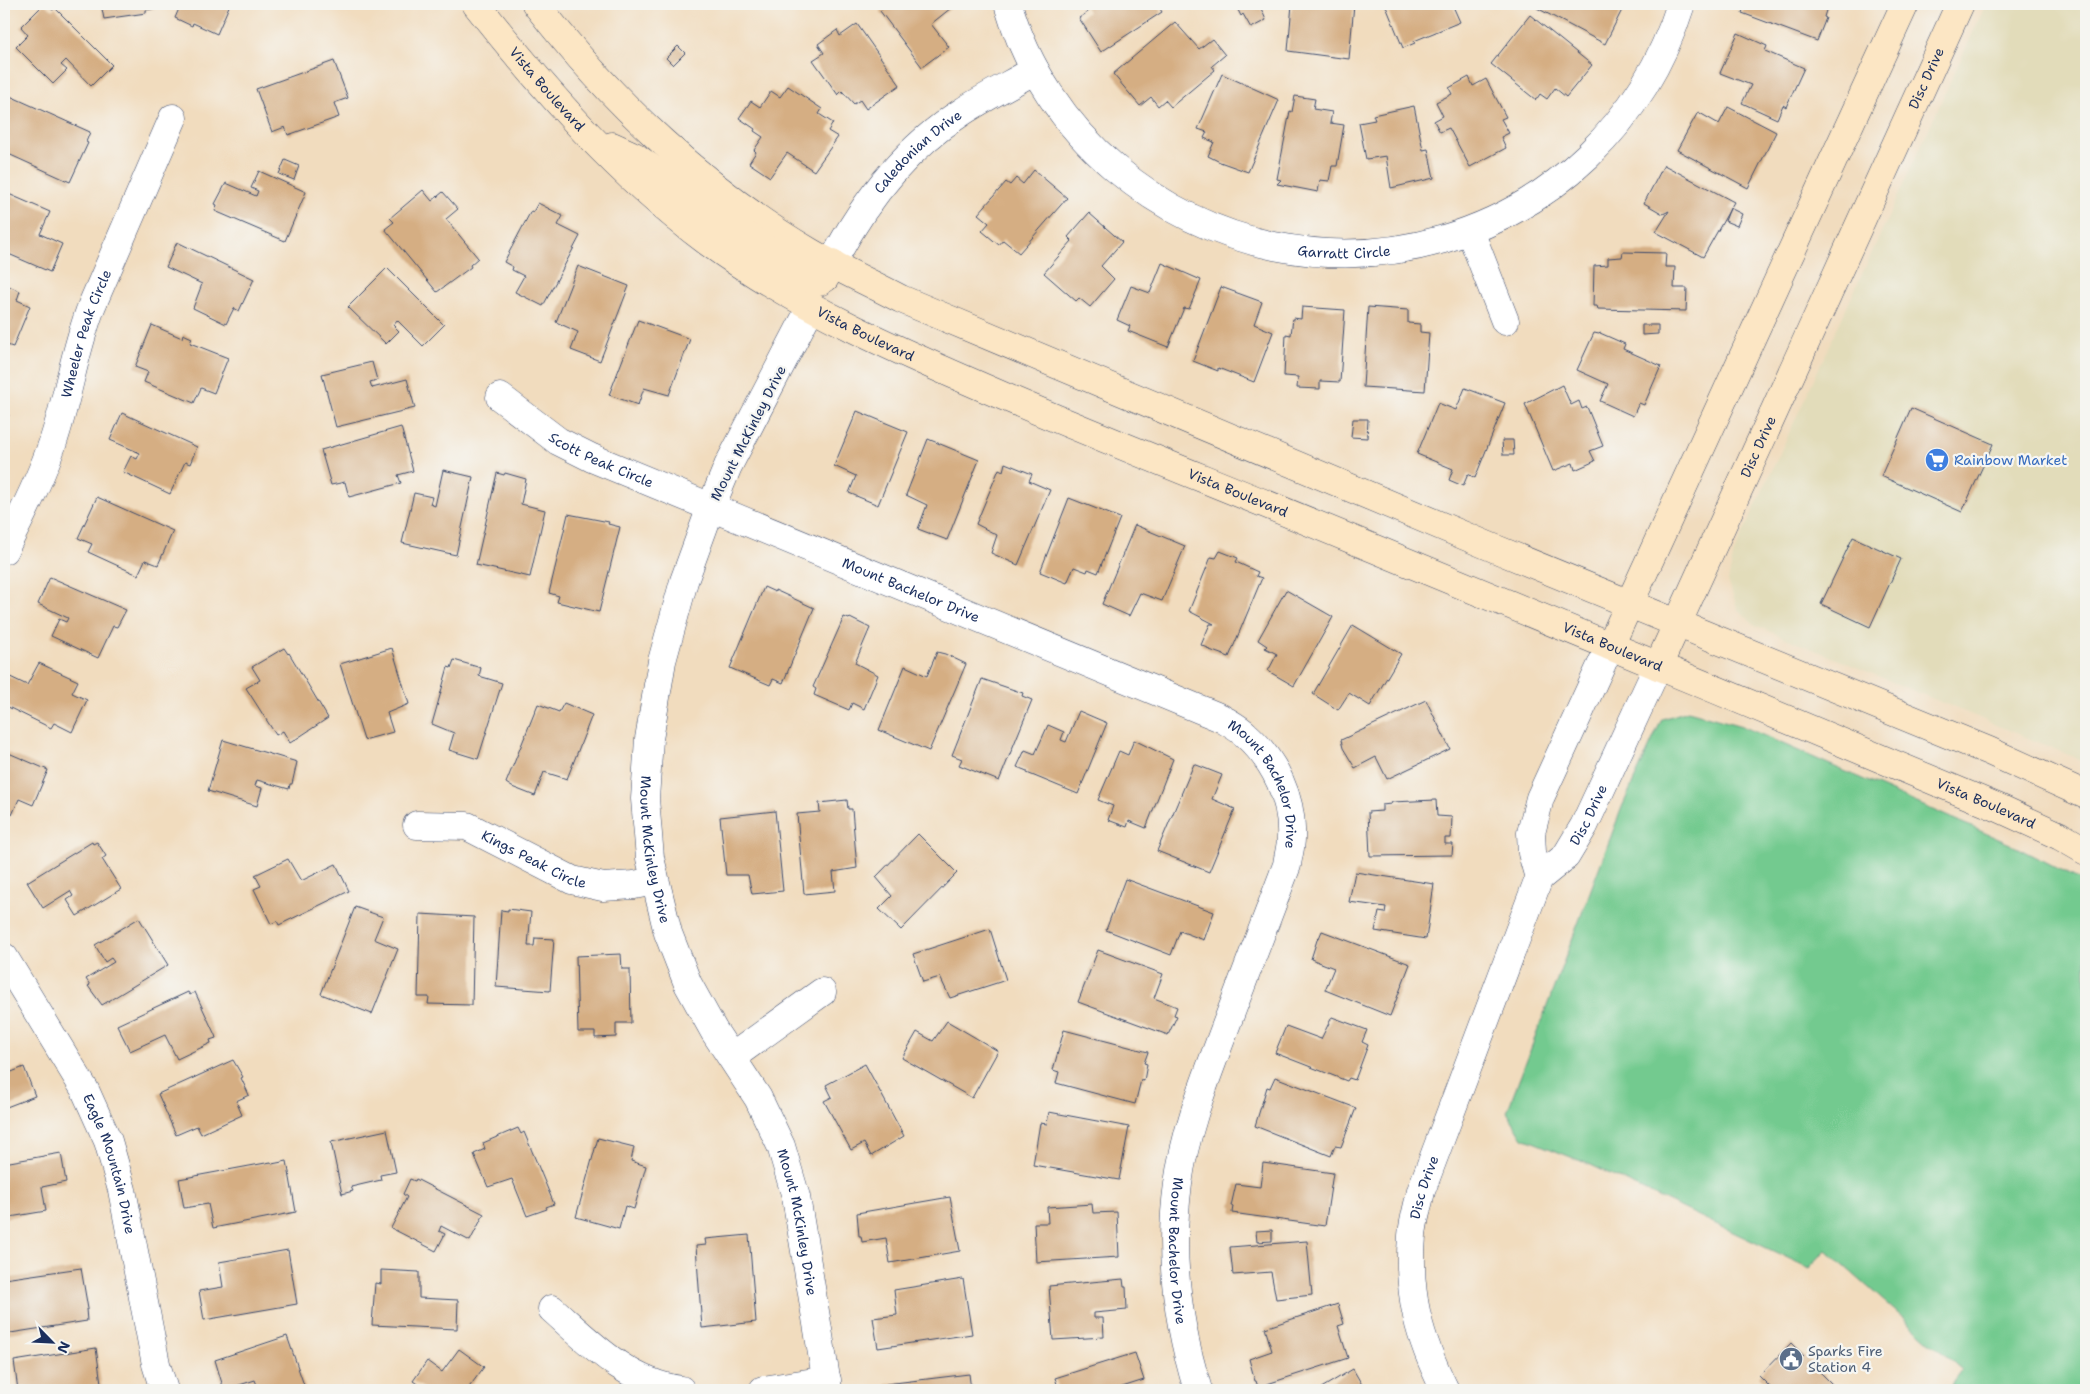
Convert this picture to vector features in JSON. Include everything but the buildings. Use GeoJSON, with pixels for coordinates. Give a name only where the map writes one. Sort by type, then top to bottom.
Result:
{"type":"FeatureCollection","features":[{"type":"Feature","properties":{"kind":"main road","name":"Vista Boulevard"},"geometry":{"type":"LineString","coordinates":[[476,4],[522,62],[584,132],[642,188],[708,241],[784,292],[869,338],[1005,397],[1999,808],[2060,836],[2086,851]]}},
{"type":"Feature","properties":{"kind":"main road"},"geometry":{"type":"LineString","coordinates":[[536,4],[563,39],[656,135],[703,176],[764,222],[832,264],[901,299],[1630,604],[1989,751],[2086,795]]}},
{"type":"Feature","properties":{"kind":"main road"},"geometry":{"type":"LineString","coordinates":[[1610,646],[1905,4]]}},
{"type":"Feature","properties":{"kind":"main road","name":"Disc Drive"},"geometry":{"type":"LineString","coordinates":[[1658,666],[1960,4]]}},
{"type":"Feature","properties":{"kind":"main road"},"geometry":{"type":"LineString","coordinates":[[584,132],[634,156],[742,233],[816,282],[825,278],[832,264]]}},
{"type":"Feature","properties":{"kind":"street","name":"Garratt Circle"},"geometry":{"type":"LineString","coordinates":[[1008,4],[1035,70],[1062,113],[1098,153],[1138,188],[1183,215],[1230,235],[1281,248],[1333,254],[1382,252],[1433,243],[1470,231],[1515,210],[1558,182],[1595,150],[1625,116],[1652,74],[1672,32],[1681,4]]}},
{"type":"Feature","properties":{"kind":"street","name":"Caledonian Drive"},"geometry":{"type":"LineString","coordinates":[[832,264],[858,216],[888,175],[921,142],[961,112],[1035,70]]}},
{"type":"Feature","properties":{"kind":"street","name":"Wheeler Peak Circle"},"geometry":{"type":"LineString","coordinates":[[4,550],[31,497],[52,444],[80,336],[92,304],[173,118]]}},
{"type":"Feature","properties":{"kind":"street"},"geometry":{"type":"LineString","coordinates":[[1470,231],[1505,321]]}},
{"type":"Feature","properties":{"kind":"street","name":"Mount McKinley Drive"},"geometry":{"type":"LineString","coordinates":[[811,307],[728,466],[684,581],[667,643],[649,739],[645,799],[654,881],[668,932],[688,984],[714,1031],[758,1098],[781,1146],[796,1196],[827,1385]]}},
{"type":"Feature","properties":{"kind":"street","name":"Scott Peak Circle"},"geometry":{"type":"LineString","coordinates":[[500,397],[558,441],[592,458],[711,507]]}},
{"type":"Feature","properties":{"kind":"street","name":"Mount Bachelor Drive"},"geometry":{"type":"LineString","coordinates":[[711,507],[1220,718],[1245,734],[1264,753],[1279,778],[1289,808],[1291,838],[1287,865],[1202,1090],[1189,1130],[1178,1184],[1174,1240],[1176,1298],[1186,1351],[1198,1390]]}},
{"type":"Feature","properties":{"kind":"street"},"geometry":{"type":"LineString","coordinates":[[1539,878],[1532,853],[1531,833],[1540,798],[1610,646]]}},
{"type":"Feature","properties":{"kind":"street","name":"Disc Drive"},"geometry":{"type":"LineString","coordinates":[[1445,1390],[1428,1357],[1416,1317],[1410,1278],[1412,1234],[1421,1191],[1539,878],[1566,856],[1584,826],[1658,666]]}},
{"type":"Feature","properties":{"kind":"street","name":"Kings Peak Circle"},"geometry":{"type":"LineString","coordinates":[[416,825],[467,826],[572,880],[603,887],[634,885],[654,881]]}},
{"type":"Feature","properties":{"kind":"street","name":"Eagle Mountain Drive"},"geometry":{"type":"LineString","coordinates":[[4,957],[85,1090],[108,1142],[122,1190],[156,1364],[164,1390]]}},
{"type":"Feature","properties":{"kind":"street"},"geometry":{"type":"LineString","coordinates":[[732,1057],[822,992]]}},
{"type":"Feature","properties":{"kind":"street"},"geometry":{"type":"LineString","coordinates":[[552,1309],[606,1358],[639,1377],[681,1390]]}},
{"type":"Feature","properties":{"kind":"street"},"geometry":{"type":"LineString","coordinates":[[762,1390],[827,1385]]}},
{"type":"Feature","properties":{"kind":"shaded area"},"geometry":{"type":"Polygon","coordinates":[[[1986,4],[2086,4],[2086,762],[1757,626],[1738,610],[1728,581],[1734,553],[1986,4]]]}},
{"type":"Feature","properties":{"kind":"green space"},"geometry":{"type":"Polygon","coordinates":[[[1688,711],[1742,726],[2010,844],[2086,883],[2086,1390],[1947,1390],[1962,1370],[1826,1250],[1809,1268],[1591,1165],[1523,1138],[1507,1112],[1622,807],[1662,719],[1688,711]]]}},
{"type":"Feature","properties":{"kind":"place","name":"Rainbow Market"},"geometry":{"type":"Point","coordinates":[1937,460]}},
{"type":"Feature","properties":{"kind":"place","name":"Sparks Fire Station 4"},"geometry":{"type":"Point","coordinates":[1791,1359]}}]}
